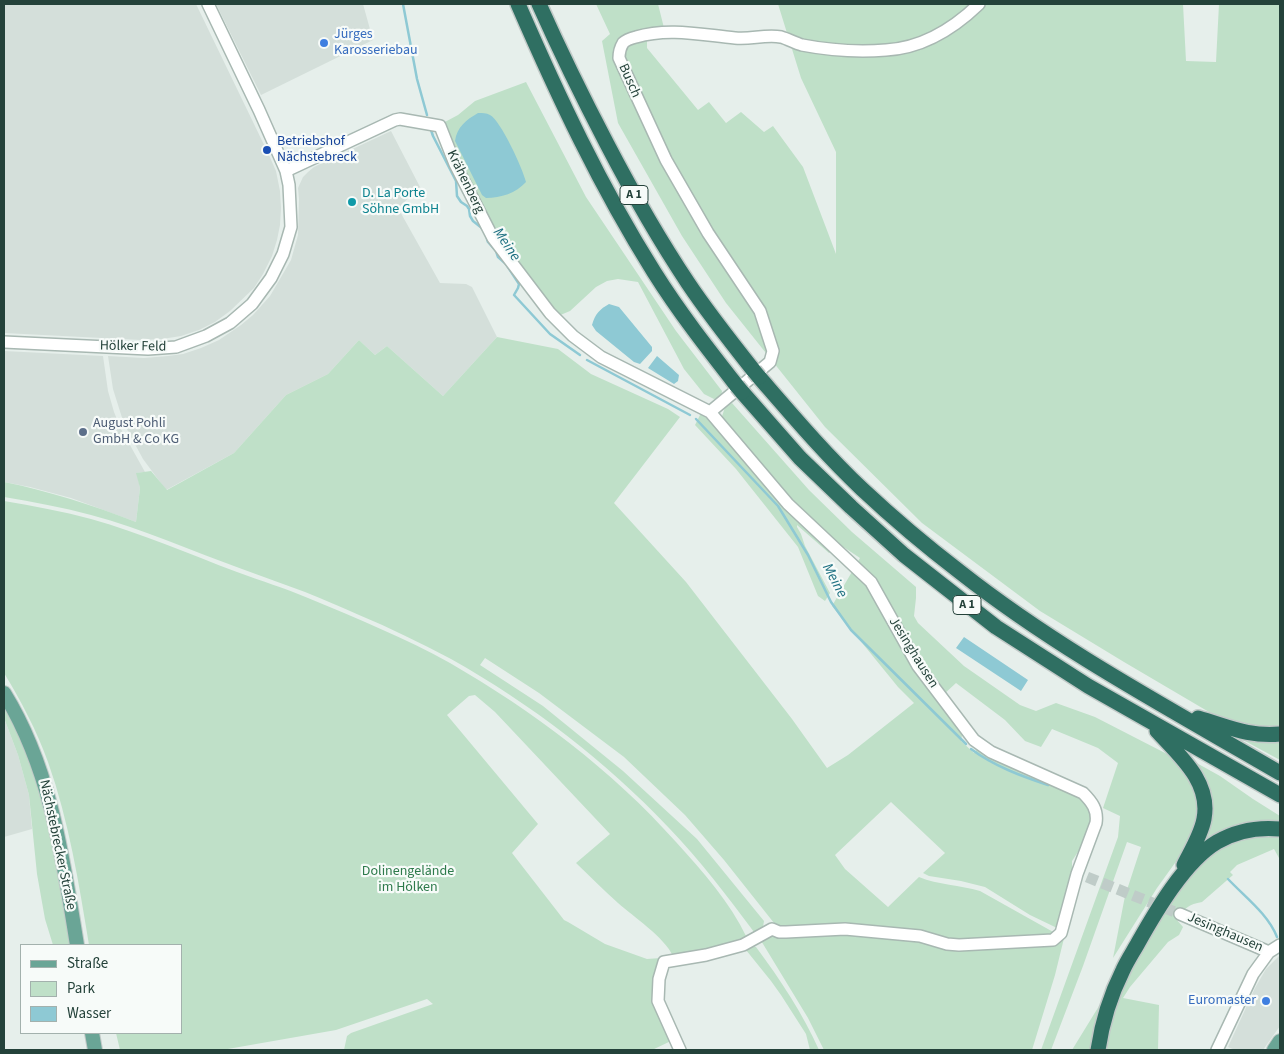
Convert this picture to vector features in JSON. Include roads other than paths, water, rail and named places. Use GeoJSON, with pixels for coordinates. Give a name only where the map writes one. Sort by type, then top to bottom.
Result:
{"type":"FeatureCollection","features":[{"type":"Feature","properties":{"kind":"highway","name":"A 1"},"geometry":{"type":"LineString","coordinates":[[518,4],[576,132],[621,218],[655,274],[739,389],[800,458],[850,507],[911,561],[996,627],[1088,686],[1280,795]]}},
{"type":"Feature","properties":{"kind":"highway","name":"A 1"},"geometry":{"type":"LineString","coordinates":[[539,4],[582,96],[630,188],[665,248],[713,319],[811,437],[862,488],[916,536],[959,572],[1006,606],[1120,680],[1280,773]]}},
{"type":"Feature","properties":{"kind":"highway"},"geometry":{"type":"LineString","coordinates":[[1170,710],[1239,731],[1280,734]]}},
{"type":"Feature","properties":{"kind":"highway"},"geometry":{"type":"LineString","coordinates":[[1098,1050],[1111,999],[1122,970],[1170,891],[1196,841],[1204,820],[1205,805],[1200,785],[1191,769],[1148,721]]}},
{"type":"Feature","properties":{"kind":"highway"},"geometry":{"type":"LineString","coordinates":[[1170,891],[1198,857],[1217,842],[1245,831],[1266,828],[1280,829]]}},
{"type":"Feature","properties":{"kind":"main road","name":"Nächstebrecker Straße"},"geometry":{"type":"LineString","coordinates":[[4,693],[28,740],[45,785],[56,830],[77,944]]}},
{"type":"Feature","properties":{"kind":"main road"},"geometry":{"type":"LineString","coordinates":[[92,1034],[95,1050]]}},
{"type":"Feature","properties":{"kind":"main road"},"geometry":{"type":"LineString","coordinates":[[1274,1050],[1280,1041]]}},
{"type":"Feature","properties":{"kind":"street","name":"Hölker Feld"},"geometry":{"type":"LineString","coordinates":[[4,342],[148,349],[176,347],[206,336],[230,323],[252,304],[271,278],[283,254],[290,226],[290,185],[286,170],[259,110],[208,4]]}},
{"type":"Feature","properties":{"kind":"street","name":"Busch"},"geometry":{"type":"LineString","coordinates":[[710,412],[770,362],[773,351],[760,311],[708,233],[666,160],[619,58],[624,42],[645,34],[666,31],[738,38],[780,37],[802,44],[838,50],[886,50],[911,47],[940,35],[979,4]]}},
{"type":"Feature","properties":{"kind":"street","name":"Krähenberg"},"geometry":{"type":"LineString","coordinates":[[286,170],[394,120],[400,119],[440,126],[455,164],[493,238],[550,313],[573,336],[601,357],[710,412]]}},
{"type":"Feature","properties":{"kind":"street","name":"Jesinghausen"},"geometry":{"type":"LineString","coordinates":[[680,1050],[658,1001],[659,979],[664,962],[706,955],[743,945],[772,929],[779,932],[845,929],[895,933],[920,936],[947,944],[959,945],[1053,940],[1061,933],[1082,875],[1097,816],[1095,808],[1083,793],[991,752],[974,740],[918,666],[871,582],[788,504],[710,412]]}},
{"type":"Feature","properties":{"kind":"street","name":"Jesinghausen"},"geometry":{"type":"LineString","coordinates":[[1180,914],[1269,952]]}},
{"type":"Feature","properties":{"kind":"street","name":"Jesinghausen"},"geometry":{"type":"LineString","coordinates":[[1217,1050],[1253,974],[1269,952],[1280,945]]}},
{"type":"Feature","properties":{"kind":"water"},"geometry":{"type":"Polygon","coordinates":[[[478,113],[490,115],[495,119],[511,146],[524,176],[526,182],[508,194],[486,198],[482,195],[455,141],[463,124],[478,113]]]}},
{"type":"Feature","properties":{"kind":"water"},"geometry":{"type":"Polygon","coordinates":[[[609,304],[619,307],[652,347],[652,351],[640,364],[634,362],[596,331],[592,325],[598,312],[609,304]]]}},
{"type":"Feature","properties":{"kind":"water"},"geometry":{"type":"Polygon","coordinates":[[[657,356],[679,375],[678,381],[674,384],[648,368],[657,356]]]}},
{"type":"Feature","properties":{"kind":"water"},"geometry":{"type":"Polygon","coordinates":[[[964,637],[1028,680],[1021,691],[956,648],[964,637]]]}},
{"type":"Feature","properties":{"kind":"waterway","name":"Meine"},"geometry":{"type":"LineString","coordinates":[[403,4],[417,79],[427,115]]}},
{"type":"Feature","properties":{"kind":"waterway","name":"Meine"},"geometry":{"type":"LineString","coordinates":[[431,130],[456,181],[457,196],[469,209],[473,221],[483,229]]}},
{"type":"Feature","properties":{"kind":"waterway","name":"Meine"},"geometry":{"type":"LineString","coordinates":[[487,239],[519,284],[514,295],[550,334],[580,355]]}},
{"type":"Feature","properties":{"kind":"waterway","name":"Meine"},"geometry":{"type":"LineString","coordinates":[[587,360],[690,415]]}},
{"type":"Feature","properties":{"kind":"waterway","name":"Meine"},"geometry":{"type":"LineString","coordinates":[[696,419],[778,506],[808,555],[831,602],[851,630],[966,744]]}},
{"type":"Feature","properties":{"kind":"waterway","name":"Meine"},"geometry":{"type":"LineString","coordinates":[[971,749],[989,761],[1008,770],[1048,785]]}},
{"type":"Feature","properties":{"kind":"waterway","name":"Meine"},"geometry":{"type":"LineString","coordinates":[[1228,879],[1262,913],[1277,937]]}},
{"type":"Feature","properties":{"kind":"tunnel"},"geometry":{"type":"LineString","coordinates":[[1087,877],[1180,914]]}},
{"type":"Feature","properties":{"kind":"place","name":"Jürges Karosseriebau"},"geometry":{"type":"Point","coordinates":[324,43]}},
{"type":"Feature","properties":{"kind":"place","name":"Betriebshof Nächstebreck"},"geometry":{"type":"Point","coordinates":[267,150]}},
{"type":"Feature","properties":{"kind":"place","name":"D. La Porte Söhne GmbH"},"geometry":{"type":"Point","coordinates":[352,202]}},
{"type":"Feature","properties":{"kind":"place","name":"August Pohli GmbH & Co KG"},"geometry":{"type":"Point","coordinates":[83,432]}},
{"type":"Feature","properties":{"kind":"place","name":"Euromaster"},"geometry":{"type":"Point","coordinates":[1266,1001]}},
{"type":"Feature","properties":{"kind":"park label","name":"Dolinengelände im Hölken"},"geometry":{"type":"Point","coordinates":[408,880]}}]}
